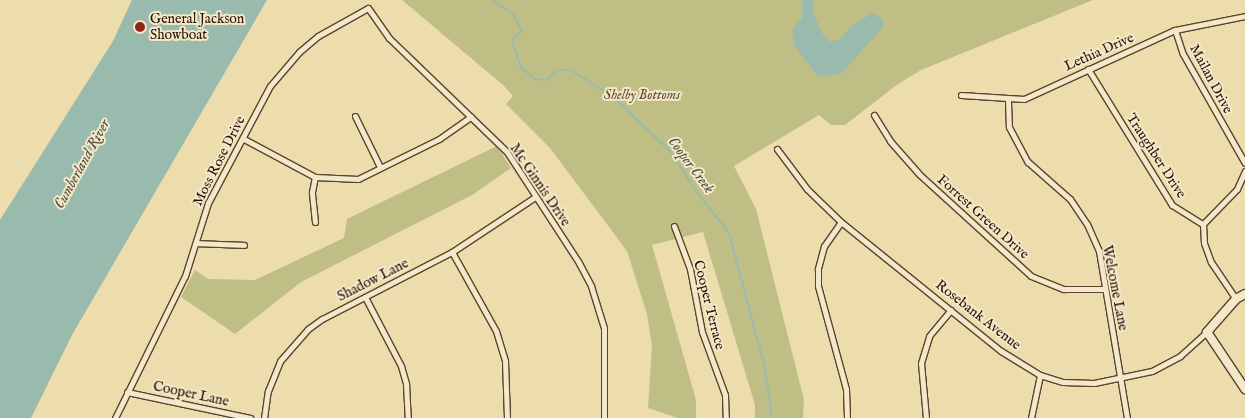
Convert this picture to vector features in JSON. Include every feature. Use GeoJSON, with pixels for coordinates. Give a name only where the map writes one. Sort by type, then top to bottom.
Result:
{"type":"FeatureCollection","features":[{"type":"Feature","properties":{"kind":"street","name":"Mc Ginnis Drive"},"geometry":{"type":"LineString","coordinates":[[368,8],[393,42],[507,152],[579,263],[597,304],[604,328],[604,418]]}},
{"type":"Feature","properties":{"kind":"street","name":"Moss Rose Drive"},"geometry":{"type":"LineString","coordinates":[[115,418],[185,276],[208,203],[244,139],[270,86],[299,52],[318,36],[368,8]]}},
{"type":"Feature","properties":{"kind":"street","name":"Lethia Drive"},"geometry":{"type":"LineString","coordinates":[[962,95],[1024,100],[1175,30],[1245,16]]}},
{"type":"Feature","properties":{"kind":"street","name":"Mailan Drive"},"geometry":{"type":"LineString","coordinates":[[1175,30],[1183,54],[1245,163]]}},
{"type":"Feature","properties":{"kind":"street","name":"Traughber Drive"},"geometry":{"type":"LineString","coordinates":[[1088,69],[1172,205],[1203,224]]}},
{"type":"Feature","properties":{"kind":"street","name":"Welcome Lane"},"geometry":{"type":"LineString","coordinates":[[1008,100],[1009,127],[1028,162],[1070,199],[1087,224],[1099,251],[1103,288],[1127,418]]}},
{"type":"Feature","properties":{"kind":"street","name":"Forrest Green Drive"},"geometry":{"type":"LineString","coordinates":[[874,115],[890,140],[920,175],[1032,276],[1064,288],[1103,288]]}},
{"type":"Feature","properties":{"kind":"street"},"geometry":{"type":"LineString","coordinates":[[355,116],[380,167]]}},
{"type":"Feature","properties":{"kind":"street"},"geometry":{"type":"LineString","coordinates":[[244,139],[316,177],[358,179],[439,139],[471,117]]}},
{"type":"Feature","properties":{"kind":"street","name":"Rosebank Avenue"},"geometry":{"type":"LineString","coordinates":[[777,149],[807,189],[841,222],[1001,351],[1040,375],[1079,383],[1121,379],[1152,371],[1180,356],[1207,332],[1236,299],[1245,294]]}},
{"type":"Feature","properties":{"kind":"street"},"geometry":{"type":"LineString","coordinates":[[1236,299],[1211,262],[1204,243],[1203,224],[1237,189],[1245,171]]}},
{"type":"Feature","properties":{"kind":"street"},"geometry":{"type":"LineString","coordinates":[[315,222],[312,192],[316,177]]}},
{"type":"Feature","properties":{"kind":"street","name":"Shadow Lane"},"geometry":{"type":"LineString","coordinates":[[264,418],[268,390],[280,361],[308,329],[452,252],[535,197]]}},
{"type":"Feature","properties":{"kind":"street"},"geometry":{"type":"LineString","coordinates":[[841,222],[824,246],[818,269],[818,286],[846,389],[847,418]]}},
{"type":"Feature","properties":{"kind":"street","name":"Cooper Terrace"},"geometry":{"type":"LineString","coordinates":[[674,226],[690,269],[702,332],[725,395],[726,418]]}},
{"type":"Feature","properties":{"kind":"street"},"geometry":{"type":"LineString","coordinates":[[196,242],[244,245]]}},
{"type":"Feature","properties":{"kind":"street"},"geometry":{"type":"LineString","coordinates":[[452,252],[496,331],[505,361],[507,418]]}},
{"type":"Feature","properties":{"kind":"street"},"geometry":{"type":"LineString","coordinates":[[365,297],[401,366],[406,384],[408,418]]}},
{"type":"Feature","properties":{"kind":"street"},"geometry":{"type":"LineString","coordinates":[[926,418],[921,363],[929,336],[951,310]]}},
{"type":"Feature","properties":{"kind":"street"},"geometry":{"type":"LineString","coordinates":[[1207,332],[1245,390]]}},
{"type":"Feature","properties":{"kind":"street"},"geometry":{"type":"LineString","coordinates":[[1031,418],[1040,375]]}},
{"type":"Feature","properties":{"kind":"street","name":"Cooper Lane"},"geometry":{"type":"LineString","coordinates":[[127,392],[250,418]]}},
{"type":"Feature","properties":{"kind":"green space","name":"Shelby Bottoms"},"geometry":{"type":"Polygon","coordinates":[[[402,0],[1093,0],[921,70],[898,84],[845,125],[831,125],[819,115],[734,166],[756,209],[804,400],[803,418],[755,418],[755,405],[703,232],[652,245],[696,400],[696,418],[678,418],[648,408],[652,346],[647,314],[627,251],[550,148],[506,104],[513,96],[503,85],[402,0]]]}},
{"type":"Feature","properties":{"kind":"green space"},"geometry":{"type":"Polygon","coordinates":[[[497,146],[511,168],[472,195],[301,282],[235,334],[181,297],[195,270],[208,279],[255,280],[344,238],[347,219],[497,146]]]}},
{"type":"Feature","properties":{"kind":"water","name":"Cumberland River"},"geometry":{"type":"Polygon","coordinates":[[[132,0],[267,0],[72,335],[31,418],[0,418],[0,220],[113,41],[132,0]]]}},
{"type":"Feature","properties":{"kind":"water"},"geometry":{"type":"Polygon","coordinates":[[[802,0],[813,0],[814,14],[821,32],[830,42],[840,39],[854,24],[873,13],[881,17],[884,26],[842,73],[818,77],[794,45],[792,30],[802,18],[802,0]]]}},
{"type":"Feature","properties":{"kind":"waterway","name":"Cooper Creek"},"geometry":{"type":"LineString","coordinates":[[493,0],[514,15],[522,31],[512,40],[521,68],[535,79],[547,80],[556,70],[571,70],[613,97],[671,152],[696,191],[729,233],[764,365],[772,418]]}},
{"type":"Feature","properties":{"kind":"place","name":"General Jackson Showboat"},"geometry":{"type":"Point","coordinates":[140,27]}}]}
